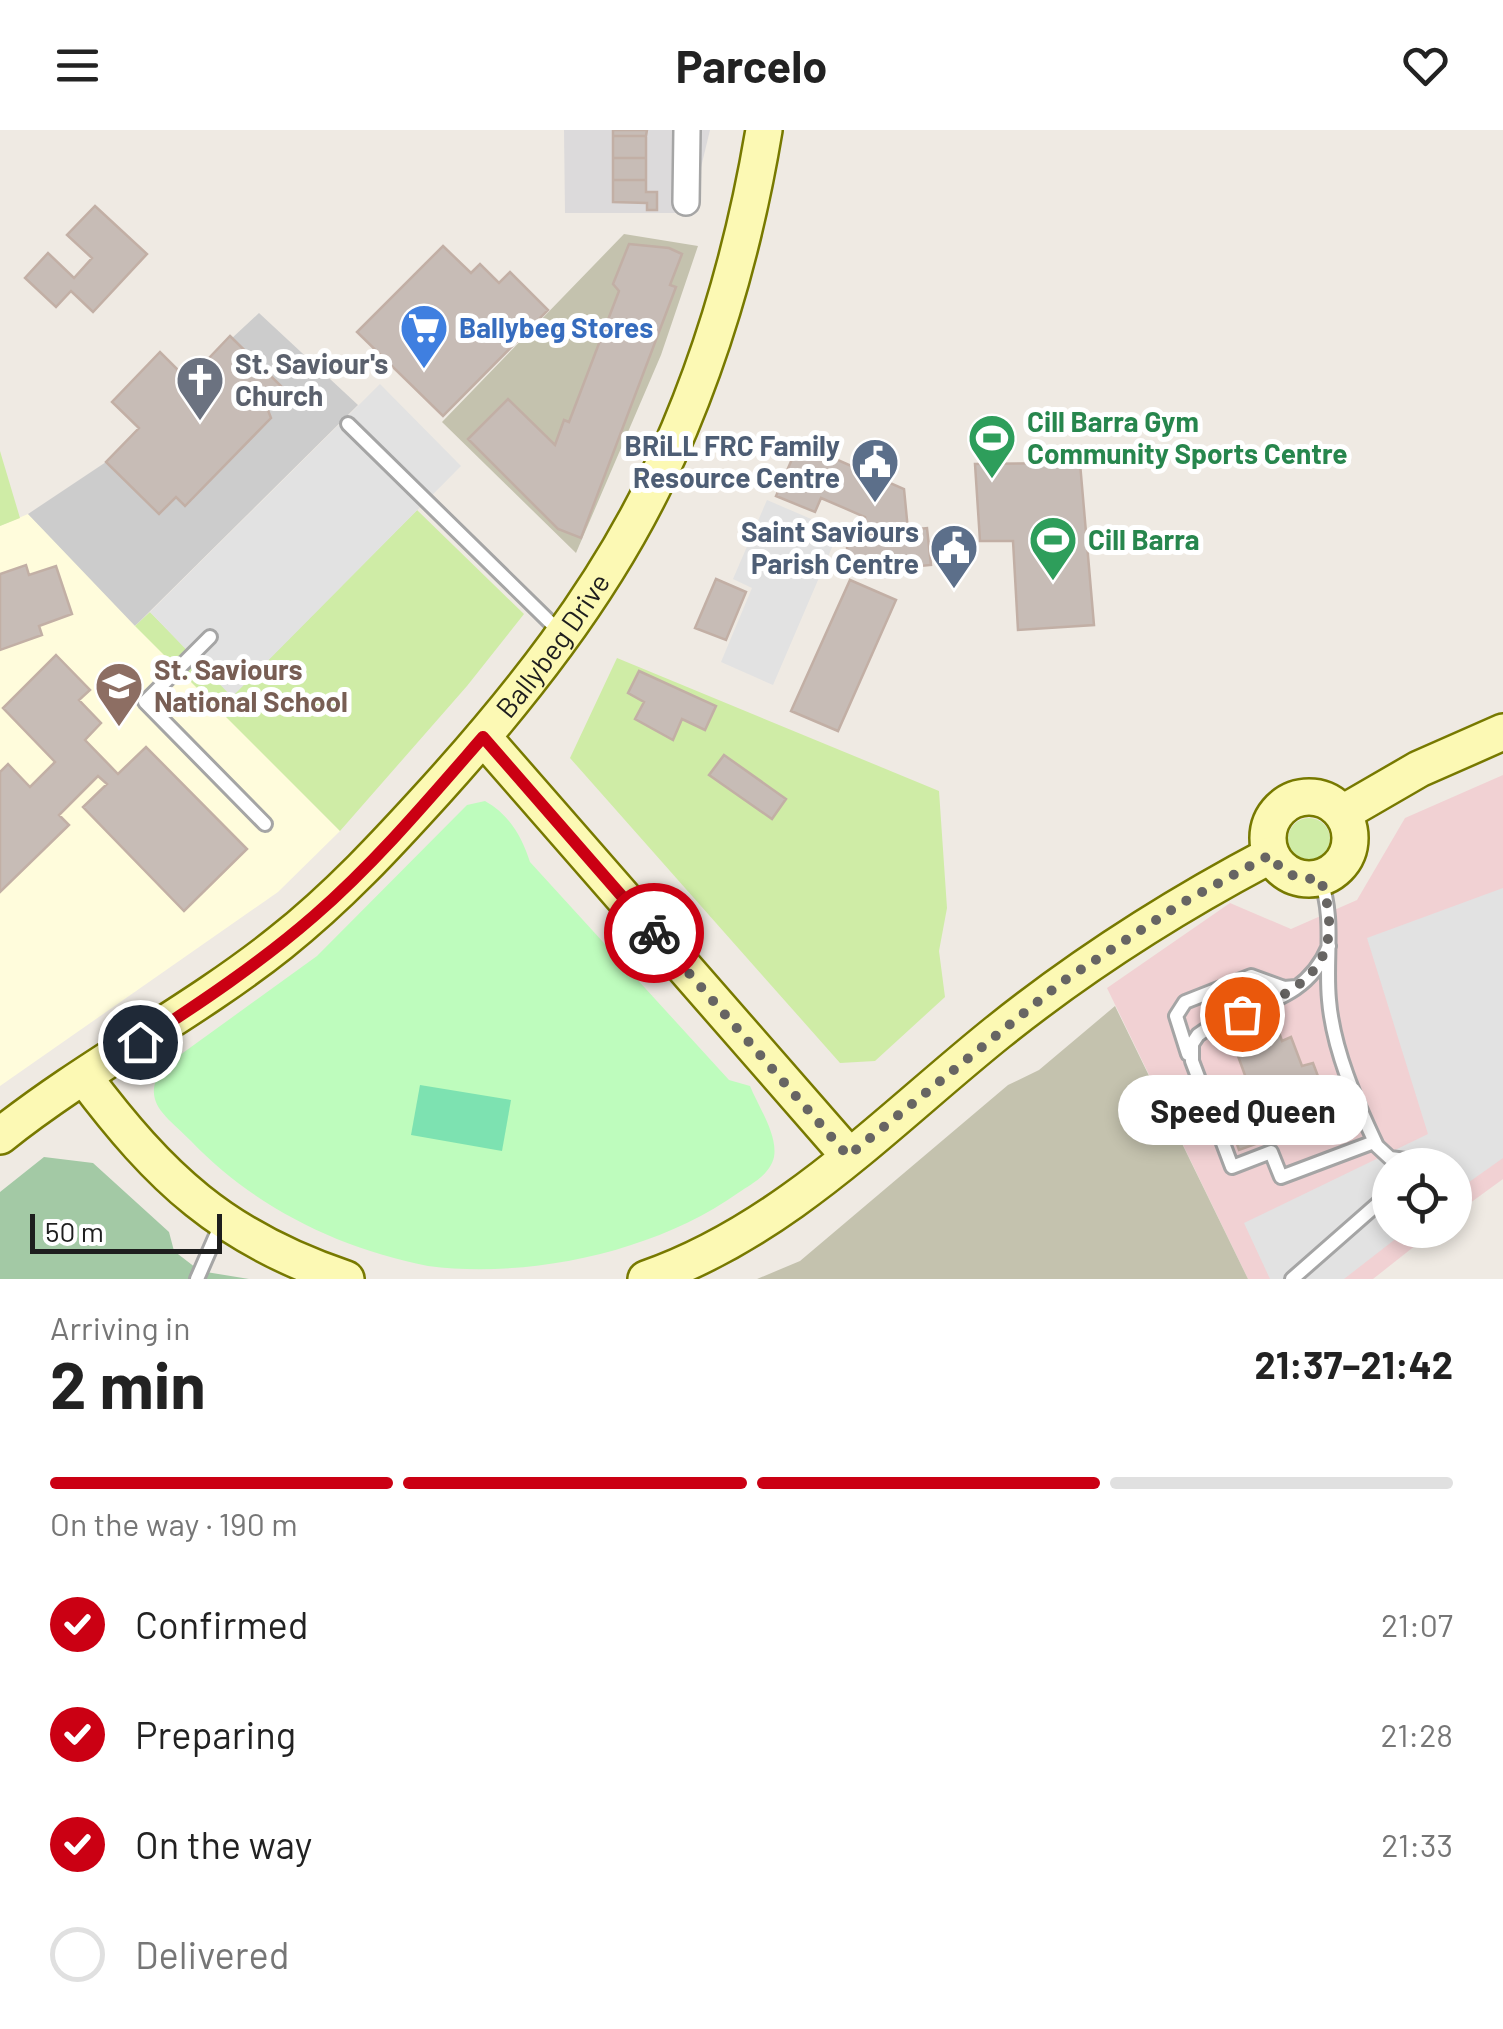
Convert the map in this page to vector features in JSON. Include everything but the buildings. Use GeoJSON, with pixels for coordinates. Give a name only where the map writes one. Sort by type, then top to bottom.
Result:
{"type":"FeatureCollection","features":[{"type":"Feature","properties":{"kind":"street"},"geometry":{"type":"LineString","coordinates":[[686,202],[687,130]]}},
{"type":"Feature","properties":{"kind":"street","name":"Ballybeg Drive"},"geometry":{"type":"LineString","coordinates":[[0,1136],[208,997],[314,916],[374,858],[483,737],[563,635],[638,514],[672,445],[730,281],[764,130]]}},
{"type":"Feature","properties":{"kind":"street"},"geometry":{"type":"LineString","coordinates":[[1343,813],[1419,769],[1503,732]]}},
{"type":"Feature","properties":{"kind":"street"},"geometry":{"type":"LineString","coordinates":[[483,737],[848,1156]]}},
{"type":"Feature","properties":{"kind":"street"},"geometry":{"type":"LineString","coordinates":[[1294,798],[1321,798],[1343,813],[1349,825],[1348,851],[1332,872],[1320,878],[1297,878],[1277,865],[1270,855],[1268,828],[1274,816],[1294,798]]}},
{"type":"Feature","properties":{"kind":"street"},"geometry":{"type":"LineString","coordinates":[[646,1279],[696,1260],[751,1231],[1062,982],[1182,903],[1270,855]]}},
{"type":"Feature","properties":{"kind":"street"},"geometry":{"type":"LineString","coordinates":[[84,1077],[161,1170],[222,1222],[284,1256],[346,1279]]}},
{"type":"Feature","properties":{"kind":"lane"},"geometry":{"type":"LineString","coordinates":[[348,424],[563,635]]}},
{"type":"Feature","properties":{"kind":"lane"},"geometry":{"type":"LineString","coordinates":[[210,637],[145,702],[265,824]]}},
{"type":"Feature","properties":{"kind":"lane"},"geometry":{"type":"LineString","coordinates":[[1320,878],[1329,909],[1332,1027],[1379,1148]]}},
{"type":"Feature","properties":{"kind":"lane"},"geometry":{"type":"LineString","coordinates":[[1195,1070],[1192,1044],[1202,1031],[1277,1000],[1316,969],[1329,946]]}},
{"type":"Feature","properties":{"kind":"lane"},"geometry":{"type":"LineString","coordinates":[[1302,983],[1288,988],[1251,976],[1178,1008],[1177,1020],[1232,1167],[1272,1152],[1281,1177],[1374,1142]]}},
{"type":"Feature","properties":{"kind":"lane"},"geometry":{"type":"LineString","coordinates":[[1292,1279],[1372,1209]]}},
{"type":"Feature","properties":{"kind":"lane"},"geometry":{"type":"LineString","coordinates":[[197,1279],[222,1222]]}},
{"type":"Feature","properties":{"kind":"shaded area"},"geometry":{"type":"Polygon","coordinates":[[[564,130],[710,130],[690,213],[565,213],[564,130]]]}},
{"type":"Feature","properties":{"kind":"shaded area"},"geometry":{"type":"Polygon","coordinates":[[[624,234],[698,246],[661,355],[576,553],[442,422],[624,234]]]}},
{"type":"Feature","properties":{"kind":"shaded area"},"geometry":{"type":"Polygon","coordinates":[[[259,313],[358,405],[135,626],[28,514],[106,462],[138,429],[112,402],[160,352],[188,379],[259,313]]]}},
{"type":"Feature","properties":{"kind":"shaded area"},"geometry":{"type":"Polygon","coordinates":[[[380,384],[461,466],[232,697],[150,612],[380,384]]]}},
{"type":"Feature","properties":{"kind":"shaded area"},"geometry":{"type":"Polygon","coordinates":[[[767,500],[839,531],[773,685],[721,662],[752,588],[733,579],[767,500]]]}},
{"type":"Feature","properties":{"kind":"shaded area","name":"St. Saviours National School"},"geometry":{"type":"Polygon","coordinates":[[[28,514],[340,831],[278,892],[0,1086],[0,526],[28,514]]]}},
{"type":"Feature","properties":{"kind":"shaded area"},"geometry":{"type":"Polygon","coordinates":[[[1503,775],[1503,1179],[1472,1202],[1472,1148],[1372,1148],[1372,1248],[1412,1248],[1373,1279],[1248,1279],[1107,988],[1230,903],[1291,929],[1357,900],[1405,818],[1503,775]]]}},
{"type":"Feature","properties":{"kind":"shaded area"},"geometry":{"type":"Polygon","coordinates":[[[1503,888],[1503,1158],[1472,1180],[1472,1148],[1399,1148],[1428,1134],[1367,938],[1503,888]]]}},
{"type":"Feature","properties":{"kind":"shaded area"},"geometry":{"type":"Polygon","coordinates":[[[1115,1006],[1248,1279],[757,1279],[800,1261],[1008,1085],[1039,1070],[1115,1006]]]}},
{"type":"Feature","properties":{"kind":"shaded area"},"geometry":{"type":"Polygon","coordinates":[[[1372,1161],[1372,1248],[1384,1248],[1344,1279],[1270,1279],[1244,1223],[1372,1161]]]}},
{"type":"Feature","properties":{"kind":"green space"},"geometry":{"type":"Polygon","coordinates":[[[0,451],[20,518],[0,526],[0,451]]]}},
{"type":"Feature","properties":{"kind":"green space"},"geometry":{"type":"Polygon","coordinates":[[[417,510],[524,614],[467,686],[340,831],[135,626],[150,612],[232,696],[417,510]]]}},
{"type":"Feature","properties":{"kind":"green space"},"geometry":{"type":"Polygon","coordinates":[[[617,658],[939,791],[947,908],[939,951],[945,997],[875,1061],[840,1063],[570,758],[617,658]]]}},
{"type":"Feature","properties":{"kind":"green space"},"geometry":{"type":"Polygon","coordinates":[[[485,801],[514,827],[530,862],[729,1080],[750,1086],[770,1130],[774,1157],[759,1178],[705,1214],[630,1245],[549,1264],[467,1269],[428,1266],[330,1236],[270,1205],[216,1165],[173,1124],[159,1108],[154,1091],[162,1068],[317,956],[467,805],[485,801]]]}},
{"type":"Feature","properties":{"kind":"green space"},"geometry":{"type":"Polygon","coordinates":[[[1309,818],[1324,824],[1330,839],[1324,854],[1309,860],[1294,854],[1288,839],[1294,824],[1309,818]]]}},
{"type":"Feature","properties":{"kind":"green space"},"geometry":{"type":"Polygon","coordinates":[[[420,1085],[511,1100],[502,1151],[411,1135],[420,1085]]]}},
{"type":"Feature","properties":{"kind":"green space"},"geometry":{"type":"Polygon","coordinates":[[[44,1157],[93,1163],[169,1232],[174,1251],[200,1271],[249,1279],[0,1279],[0,1192],[44,1157]]]}},
{"type":"Feature","properties":{"kind":"way so far"},"geometry":{"type":"LineString","coordinates":[[654,933],[848,1156],[1062,982],[1182,903],[1270,855],[1286,873],[1297,878],[1320,878],[1329,909],[1329,946],[1316,969],[1295,989],[1242,1014]]}},
{"type":"Feature","properties":{"kind":"place","name":"Ballybeg Stores"},"geometry":{"type":"Point","coordinates":[424,370]}},
{"type":"Feature","properties":{"kind":"place","name":"St. Saviour's Church"},"geometry":{"type":"Point","coordinates":[200,422]}},
{"type":"Feature","properties":{"kind":"place","name":"Cill Barra Gym Community Sports Centre"},"geometry":{"type":"Point","coordinates":[992,480]}},
{"type":"Feature","properties":{"kind":"place","name":"BRiLL FRC Family Resource Centre"},"geometry":{"type":"Point","coordinates":[875,504]}},
{"type":"Feature","properties":{"kind":"place","name":"Cill Barra"},"geometry":{"type":"Point","coordinates":[1053,582]}},
{"type":"Feature","properties":{"kind":"place","name":"Saint Saviours Parish Centre"},"geometry":{"type":"Point","coordinates":[954,590]}},
{"type":"Feature","properties":{"kind":"place","name":"St. Saviours National School"},"geometry":{"type":"Point","coordinates":[119,728]}},
{"type":"Feature","properties":{"kind":"place","name":"Speed Queen"},"geometry":{"type":"Point","coordinates":[1242,1014]}},
{"type":"Feature","properties":{"kind":"route"},"geometry":{"type":"LineString","coordinates":[[140,1042],[244,971],[314,916],[374,858],[483,737],[654,933]]}}]}
